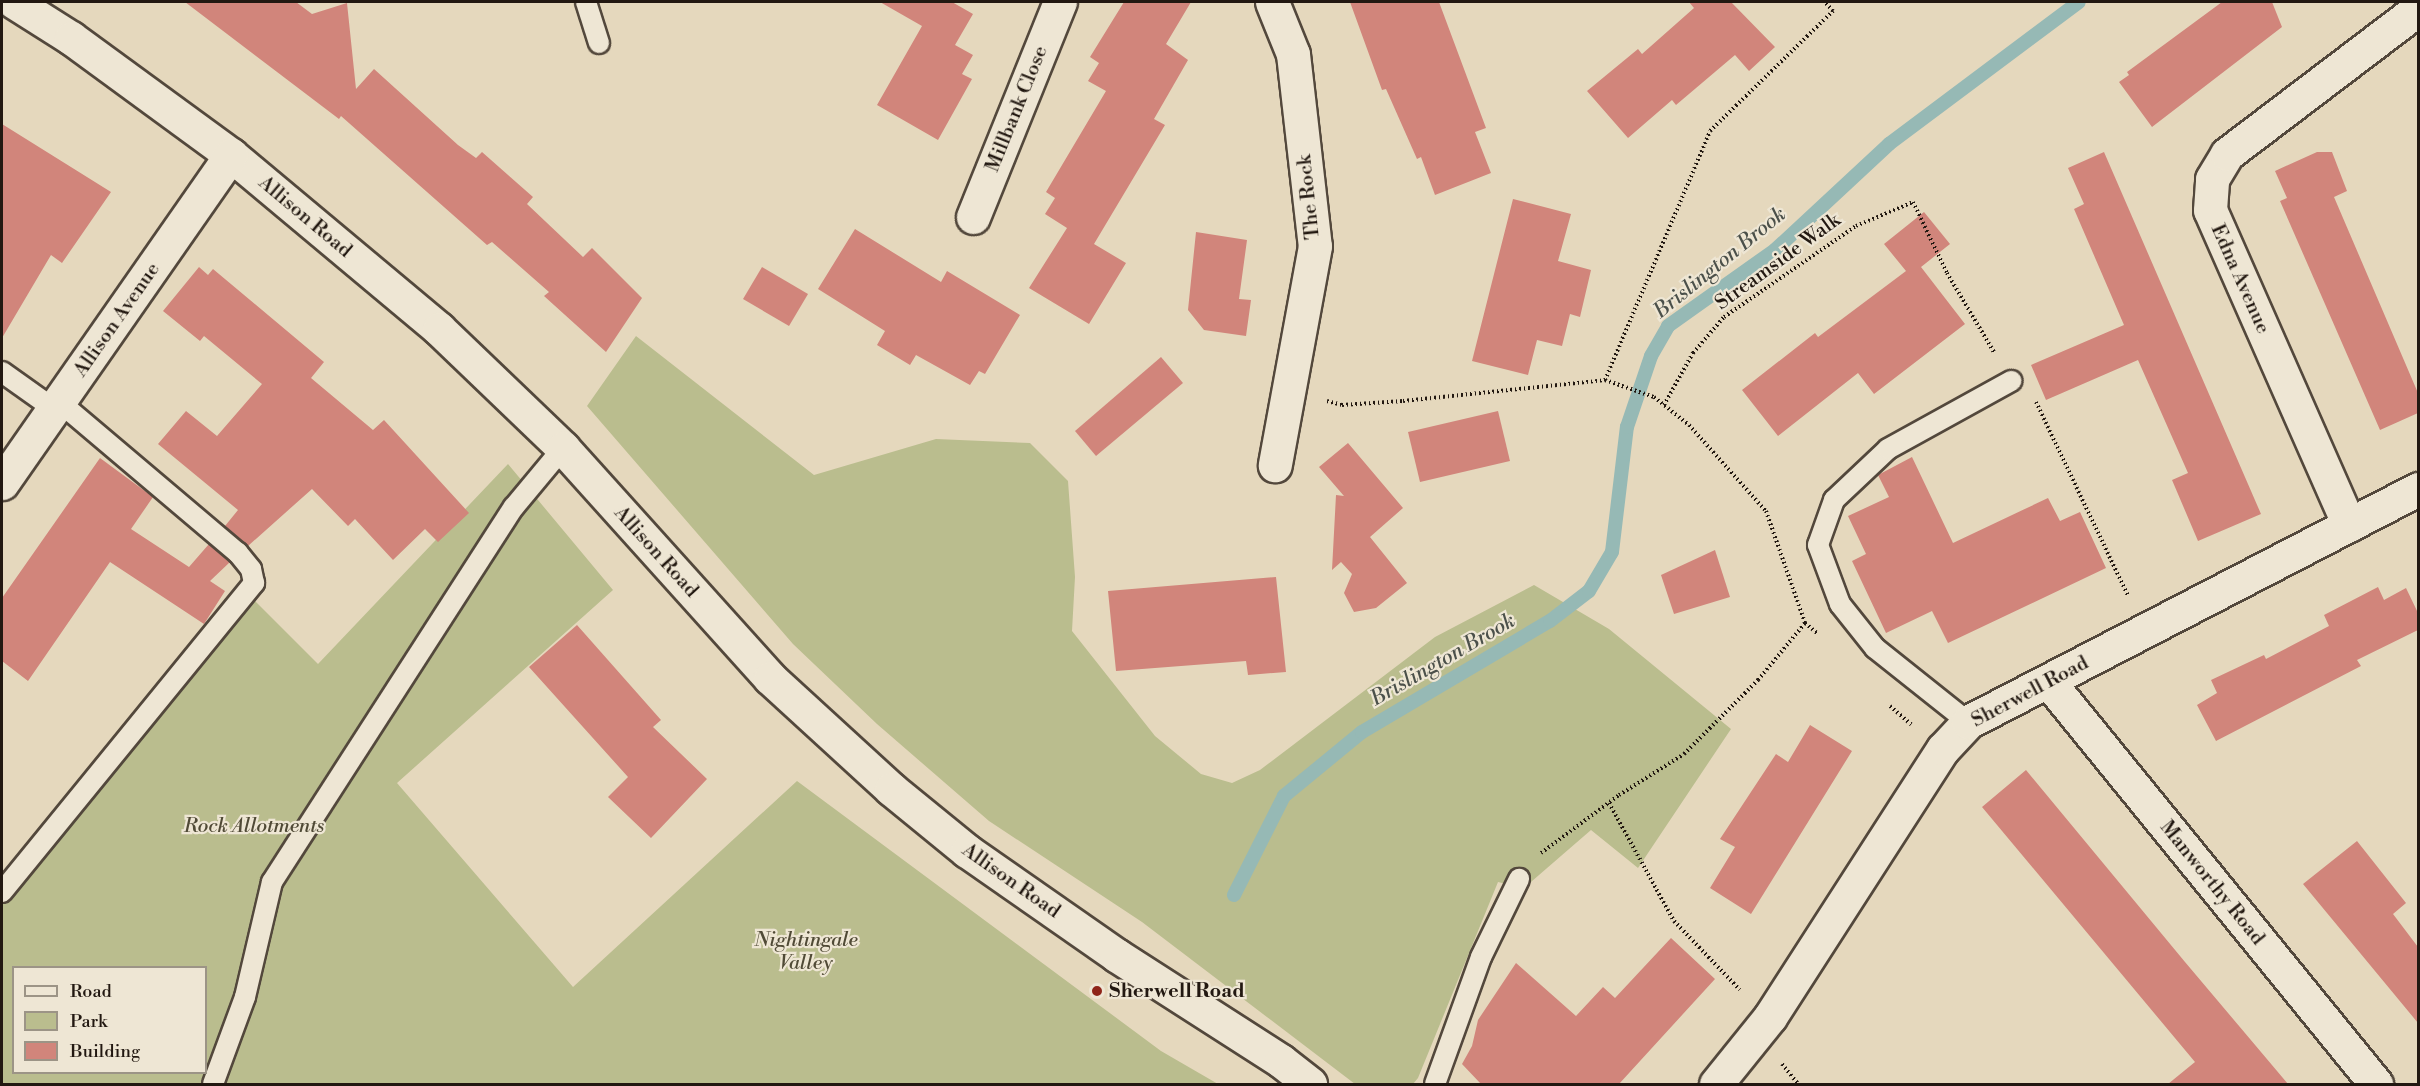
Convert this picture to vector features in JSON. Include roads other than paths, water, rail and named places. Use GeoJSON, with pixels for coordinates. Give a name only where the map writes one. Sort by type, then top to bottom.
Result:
{"type":"FeatureCollection","features":[{"type":"Feature","properties":{"kind":"street","name":"Allison Road"},"geometry":{"type":"LineString","coordinates":[[14,2],[71,38],[231,155],[439,329],[563,448],[770,678],[891,789],[967,851],[1116,955],[1281,1061],[1310,1084]]}},
{"type":"Feature","properties":{"kind":"street","name":"Millbank Close"},"geometry":{"type":"LineString","coordinates":[[973,217],[1060,2]]}},
{"type":"Feature","properties":{"kind":"street","name":"The Rock"},"geometry":{"type":"LineString","coordinates":[[1272,2],[1293,54],[1315,246],[1275,465]]}},
{"type":"Feature","properties":{"kind":"street","name":"Edna Avenue"},"geometry":{"type":"LineString","coordinates":[[2349,525],[2210,210],[2212,179],[2227,154],[2418,9]]}},
{"type":"Feature","properties":{"kind":"street","name":"Allison Avenue"},"geometry":{"type":"LineString","coordinates":[[2,483],[231,155]]}},
{"type":"Feature","properties":{"kind":"street","name":"Sherwell Road"},"geometry":{"type":"LineString","coordinates":[[1716,1084],[1770,1017],[1943,749],[1968,722],[2418,489]]}},
{"type":"Feature","properties":{"kind":"street","name":"Manworthy Road"},"geometry":{"type":"LineString","coordinates":[[2049,681],[2376,1084]]}},
{"type":"Feature","properties":{"kind":"lane"},"geometry":{"type":"LineString","coordinates":[[586,2],[599,44]]}},
{"type":"Feature","properties":{"kind":"lane"},"geometry":{"type":"LineString","coordinates":[[2,372],[57,406],[238,553],[251,569],[254,583],[2,892]]}},
{"type":"Feature","properties":{"kind":"lane"},"geometry":{"type":"LineString","coordinates":[[1968,722],[1875,648],[1840,604],[1818,545],[1834,500],[1888,449],[2011,381]]}},
{"type":"Feature","properties":{"kind":"lane"},"geometry":{"type":"LineString","coordinates":[[213,1084],[245,997],[277,873],[514,507],[563,448]]}},
{"type":"Feature","properties":{"kind":"lane"},"geometry":{"type":"LineString","coordinates":[[1435,1084],[1481,957],[1519,879]]}},
{"type":"Feature","properties":{"kind":"waterway","name":"Brislington Brook"},"geometry":{"type":"LineString","coordinates":[[1234,895],[1284,796],[1362,732],[1550,621],[1589,591],[1612,552],[1627,427],[1651,356],[1668,326],[1775,250],[1889,144],[2079,2]]}},
{"type":"Feature","properties":{"kind":"place","name":"Sherwell Road"},"geometry":{"type":"Point","coordinates":[1097,991]}},
{"type":"Feature","properties":{"kind":"park label","name":"Rock Allotments"},"geometry":{"type":"Point","coordinates":[254,826]}},
{"type":"Feature","properties":{"kind":"park label","name":"Nightingale Valley"},"geometry":{"type":"Point","coordinates":[806,952]}}]}
